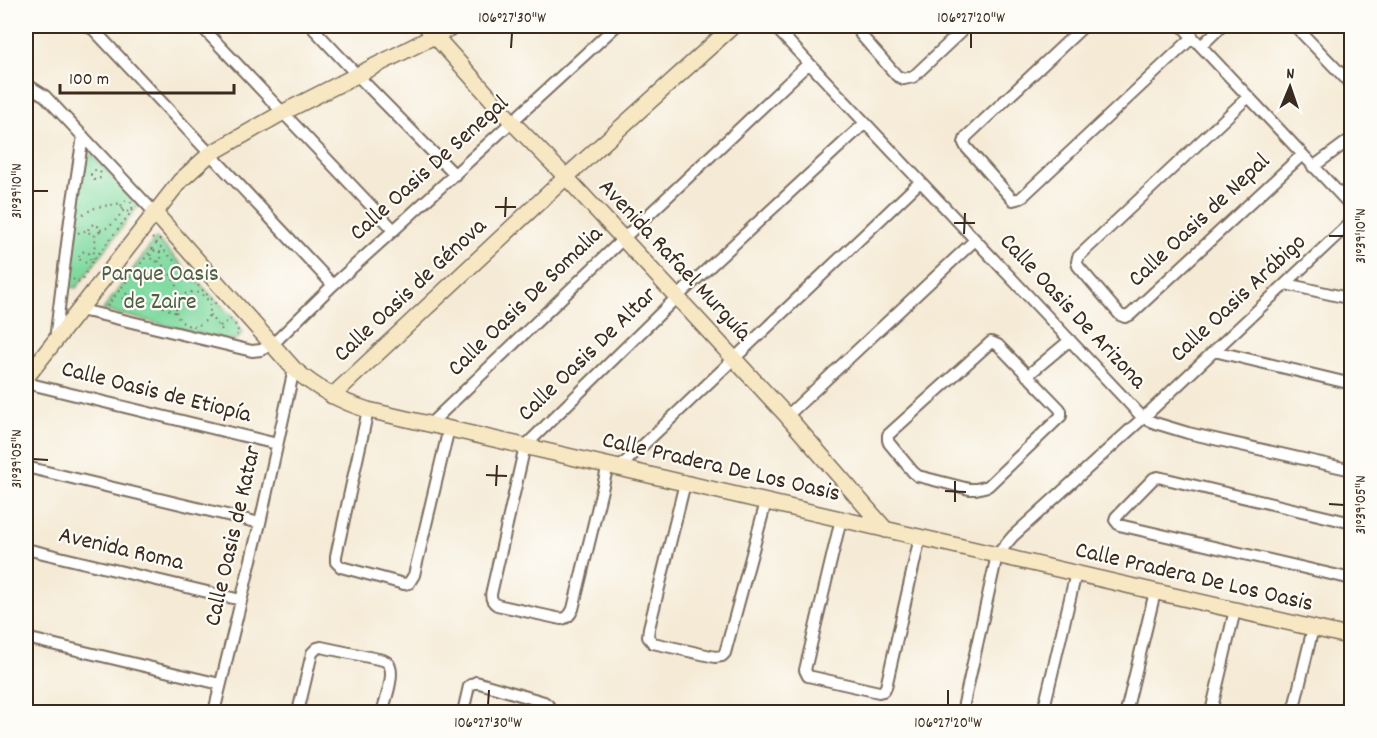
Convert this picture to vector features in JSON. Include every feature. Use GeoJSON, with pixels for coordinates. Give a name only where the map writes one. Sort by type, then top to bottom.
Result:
{"type":"FeatureCollection","features":[{"type":"Feature","properties":{"kind":"street"},"geometry":{"type":"LineString","coordinates":[[87,26],[94,30],[333,285]]}},
{"type":"Feature","properties":{"kind":"street"},"geometry":{"type":"LineString","coordinates":[[201,26],[394,230]]}},
{"type":"Feature","properties":{"kind":"street"},"geometry":{"type":"LineString","coordinates":[[311,26],[455,175]]}},
{"type":"Feature","properties":{"kind":"street"},"geometry":{"type":"LineString","coordinates":[[26,378],[154,212],[180,181],[210,154],[282,113],[357,75],[430,31],[454,26]]}},
{"type":"Feature","properties":{"kind":"street","name":"Calle Oasis De Senegal"},"geometry":{"type":"LineString","coordinates":[[273,344],[333,285],[616,26]]}},
{"type":"Feature","properties":{"kind":"street","name":"Calle Oasis de Génova"},"geometry":{"type":"LineString","coordinates":[[332,396],[733,26]]}},
{"type":"Feature","properties":{"kind":"street","name":"Calle Oasis De Arizona"},"geometry":{"type":"LineString","coordinates":[[774,26],[1143,418],[1188,433],[1352,470]]}},
{"type":"Feature","properties":{"kind":"street"},"geometry":{"type":"LineString","coordinates":[[858,26],[861,36],[897,76],[904,79],[913,77],[967,26]]}},
{"type":"Feature","properties":{"kind":"street"},"geometry":{"type":"LineString","coordinates":[[1084,26],[966,137],[966,147],[1010,198],[1015,200],[1021,198],[1193,37]]}},
{"type":"Feature","properties":{"kind":"street"},"geometry":{"type":"LineString","coordinates":[[1182,26],[1352,207]]}},
{"type":"Feature","properties":{"kind":"street"},"geometry":{"type":"LineString","coordinates":[[1202,46],[1222,26]]}},
{"type":"Feature","properties":{"kind":"street"},"geometry":{"type":"LineString","coordinates":[[1295,26],[1352,87]]}},
{"type":"Feature","properties":{"kind":"street","name":"Avenida Rafael Murguía"},"geometry":{"type":"LineString","coordinates":[[430,31],[512,122],[567,177],[734,358],[886,530]]}},
{"type":"Feature","properties":{"kind":"street","name":"Calle Oasis De Somalia"},"geometry":{"type":"LineString","coordinates":[[430,424],[809,63]]}},
{"type":"Feature","properties":{"kind":"street"},"geometry":{"type":"LineString","coordinates":[[26,84],[45,96],[154,212]]}},
{"type":"Feature","properties":{"kind":"street","name":"Calle Oasis de Nepal"},"geometry":{"type":"LineString","coordinates":[[1248,97],[1078,257],[1078,266],[1120,315],[1125,317],[1130,315],[1302,155]]}},
{"type":"Feature","properties":{"kind":"street","name":"Calle Oasis De Altar"},"geometry":{"type":"LineString","coordinates":[[525,446],[677,297],[865,123]]}},
{"type":"Feature","properties":{"kind":"street"},"geometry":{"type":"LineString","coordinates":[[55,341],[83,136]]}},
{"type":"Feature","properties":{"kind":"street"},"geometry":{"type":"LineString","coordinates":[[1314,167],[1352,138]]}},
{"type":"Feature","properties":{"kind":"street"},"geometry":{"type":"LineString","coordinates":[[525,446],[491,599],[497,605],[561,619],[566,618],[573,609],[614,466],[734,358],[920,182]]}},
{"type":"Feature","properties":{"kind":"street","name":"Calle Pradera De Los Oasis"},"geometry":{"type":"LineString","coordinates":[[154,212],[294,369],[311,384],[350,404],[1352,637]]}},
{"type":"Feature","properties":{"kind":"street","name":"Calle Oasis Arábigo"},"geometry":{"type":"LineString","coordinates":[[997,555],[1013,536],[1143,418],[1352,221]]}},
{"type":"Feature","properties":{"kind":"street"},"geometry":{"type":"LineString","coordinates":[[787,416],[975,240]]}},
{"type":"Feature","properties":{"kind":"street"},"geometry":{"type":"LineString","coordinates":[[1286,284],[1352,299]]}},
{"type":"Feature","properties":{"kind":"street"},"geometry":{"type":"LineString","coordinates":[[79,310],[252,351],[261,350],[273,344]]}},
{"type":"Feature","properties":{"kind":"street"},"geometry":{"type":"LineString","coordinates":[[1028,376],[1070,340]]}},
{"type":"Feature","properties":{"kind":"street"},"geometry":{"type":"LineString","coordinates":[[991,342],[998,345],[1028,376],[1059,408],[1061,416],[988,486],[969,489],[918,476],[889,443],[888,435],[991,342]]}},
{"type":"Feature","properties":{"kind":"street"},"geometry":{"type":"LineString","coordinates":[[1214,351],[1352,384]]}},
{"type":"Feature","properties":{"kind":"street","name":"Calle Oasis de Katar"},"geometry":{"type":"LineString","coordinates":[[214,712],[260,523],[294,369]]}},
{"type":"Feature","properties":{"kind":"street","name":"Calle Oasis de Etiopía"},"geometry":{"type":"LineString","coordinates":[[26,383],[278,444]]}},
{"type":"Feature","properties":{"kind":"street"},"geometry":{"type":"LineString","coordinates":[[369,410],[336,562],[341,567],[404,584],[411,582],[414,575],[449,428]]}},
{"type":"Feature","properties":{"kind":"street"},"geometry":{"type":"LineString","coordinates":[[26,467],[260,523]]}},
{"type":"Feature","properties":{"kind":"street"},"geometry":{"type":"LineString","coordinates":[[1352,523],[1160,477],[1154,478],[1115,520],[1119,525],[1352,579]]}},
{"type":"Feature","properties":{"kind":"street"},"geometry":{"type":"LineString","coordinates":[[684,483],[648,628],[648,637],[653,643],[715,657],[722,656],[766,502]]}},
{"type":"Feature","properties":{"kind":"street"},"geometry":{"type":"LineString","coordinates":[[841,519],[805,670],[808,676],[879,692],[884,691],[920,537]]}},
{"type":"Feature","properties":{"kind":"street","name":"Avenida Roma"},"geometry":{"type":"LineString","coordinates":[[26,549],[241,600]]}},
{"type":"Feature","properties":{"kind":"street"},"geometry":{"type":"LineString","coordinates":[[963,712],[997,555]]}},
{"type":"Feature","properties":{"kind":"street"},"geometry":{"type":"LineString","coordinates":[[1043,712],[1076,573]]}},
{"type":"Feature","properties":{"kind":"street"},"geometry":{"type":"LineString","coordinates":[[1126,712],[1155,592]]}},
{"type":"Feature","properties":{"kind":"street"},"geometry":{"type":"LineString","coordinates":[[1211,712],[1235,610]]}},
{"type":"Feature","properties":{"kind":"street"},"geometry":{"type":"LineString","coordinates":[[1293,712],[1313,628]]}},
{"type":"Feature","properties":{"kind":"street"},"geometry":{"type":"LineString","coordinates":[[26,638],[220,684]]}},
{"type":"Feature","properties":{"kind":"street"},"geometry":{"type":"LineString","coordinates":[[298,712],[312,653],[321,647],[383,660],[390,665],[391,674],[382,712]]}},
{"type":"Feature","properties":{"kind":"street"},"geometry":{"type":"LineString","coordinates":[[1345,712],[1352,681]]}},
{"type":"Feature","properties":{"kind":"street"},"geometry":{"type":"LineString","coordinates":[[463,712],[470,686],[476,682],[544,702],[548,705],[549,712]]}},
{"type":"Feature","properties":{"kind":"path"},"geometry":{"type":"LineString","coordinates":[[80,216],[97,207],[122,203],[126,200],[133,207],[127,211],[124,210]]}},
{"type":"Feature","properties":{"kind":"path"},"geometry":{"type":"LineString","coordinates":[[122,203],[121,207],[124,210]]}},
{"type":"Feature","properties":{"kind":"path"},"geometry":{"type":"LineString","coordinates":[[72,277],[74,281],[81,281],[91,261],[137,205]]}},
{"type":"Feature","properties":{"kind":"path"},"geometry":{"type":"LineString","coordinates":[[91,261],[96,235],[100,230],[112,224],[124,210]]}},
{"type":"Feature","properties":{"kind":"path"},"geometry":{"type":"LineString","coordinates":[[78,233],[88,230],[93,225],[98,226],[100,230]]}},
{"type":"Feature","properties":{"kind":"path"},"geometry":{"type":"LineString","coordinates":[[88,230],[91,235],[96,235]]}},
{"type":"Feature","properties":{"kind":"path"},"geometry":{"type":"LineString","coordinates":[[106,307],[156,242],[222,310]]}},
{"type":"Feature","properties":{"kind":"path"},"geometry":{"type":"LineString","coordinates":[[158,261],[171,276],[178,291],[176,313],[179,320],[194,326],[204,322],[209,315],[208,300],[199,292],[187,292],[178,299]]}},
{"type":"Feature","properties":{"kind":"path"},"geometry":{"type":"LineString","coordinates":[[134,300],[148,301],[176,313]]}},
{"type":"Feature","properties":{"kind":"path"},"geometry":{"type":"LineString","coordinates":[[209,315],[229,337],[218,334]]}},
{"type":"Feature","properties":{"kind":"path"},"geometry":{"type":"LineString","coordinates":[[220,326],[231,319],[239,333],[235,338]]}},
{"type":"Feature","properties":{"kind":"path"},"geometry":{"type":"LineString","coordinates":[[173,323],[195,329]]}},
{"type":"Feature","properties":{"kind":"green space"},"geometry":{"type":"Polygon","coordinates":[[[86,149],[139,205],[76,288],[66,286],[86,149]]]}},
{"type":"Feature","properties":{"kind":"green space","name":"Parque Oasis de Zaire"},"geometry":{"type":"Polygon","coordinates":[[[156,238],[238,323],[242,333],[238,339],[228,340],[103,310],[156,238]]]}}]}
